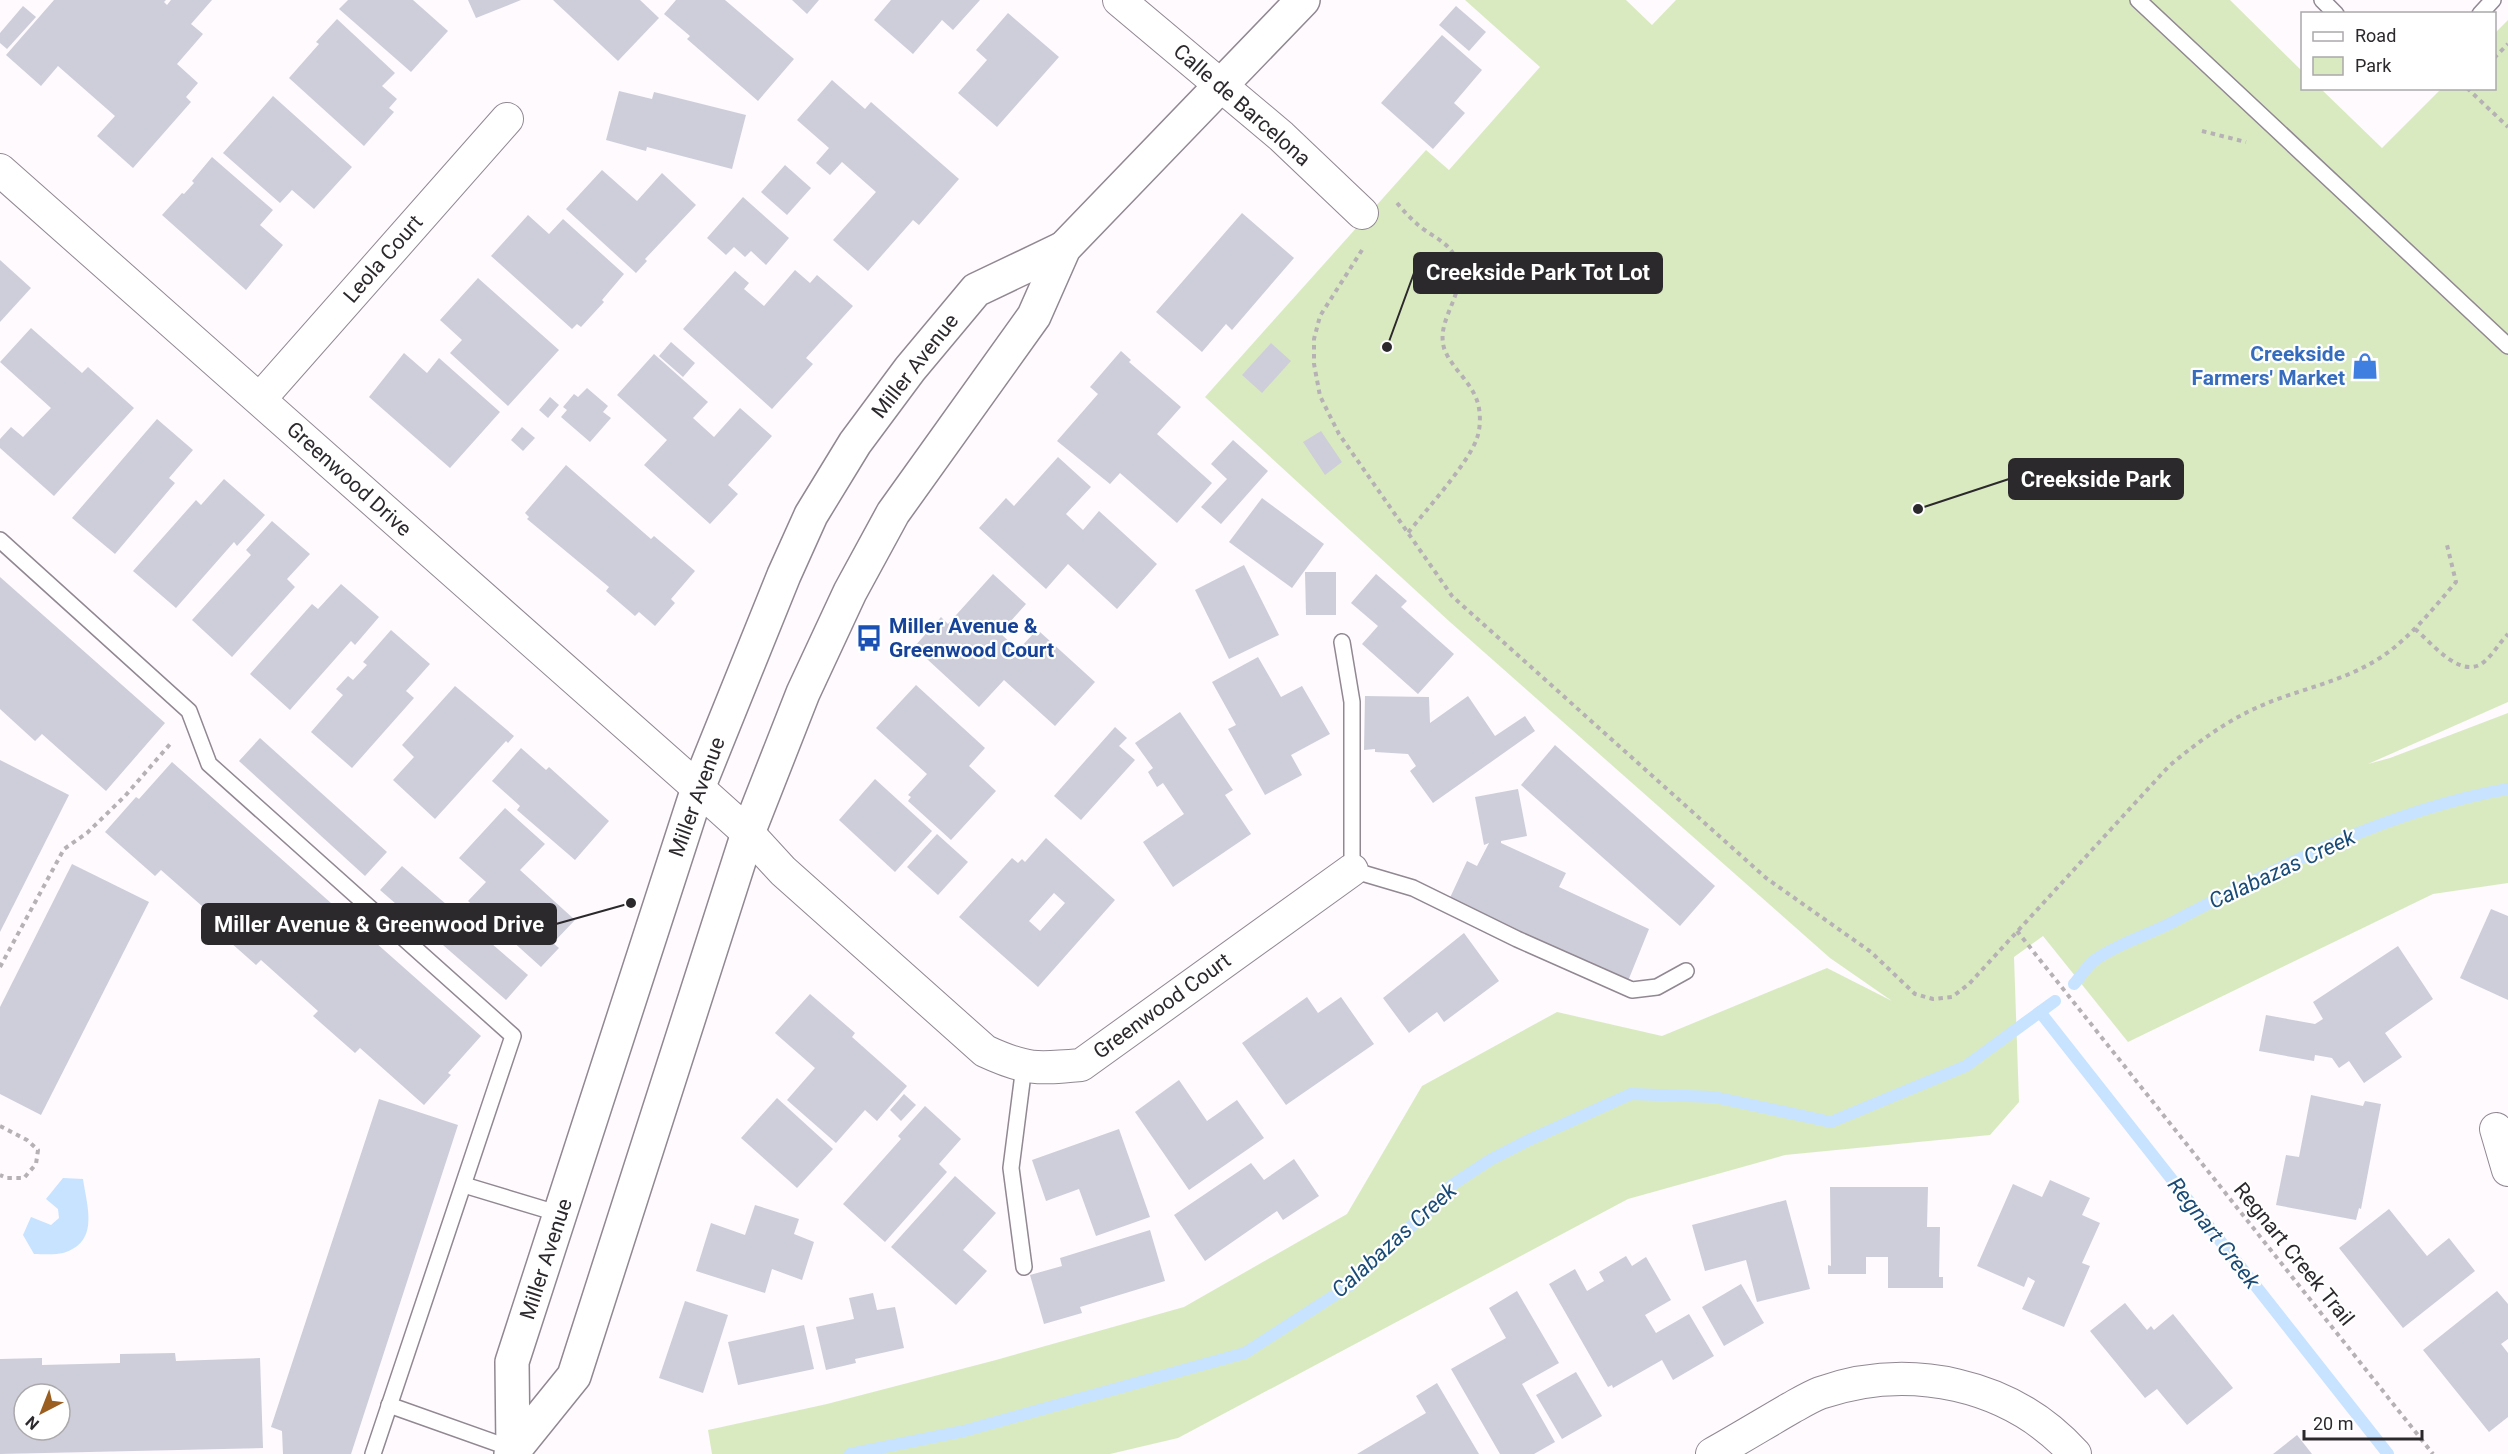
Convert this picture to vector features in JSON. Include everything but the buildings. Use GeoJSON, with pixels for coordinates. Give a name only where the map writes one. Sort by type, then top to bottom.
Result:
{"type":"FeatureCollection","features":[{"type":"Feature","properties":{"kind":"main road","name":"Miller Avenue"},"geometry":{"type":"LineString","coordinates":[[512,1451],[574,1376],[748,833],[774,761],[803,693],[856,582],[893,513],[1034,316],[1064,248],[1303,0]]}},
{"type":"Feature","properties":{"kind":"main road","name":"Miller Avenue"},"geometry":{"type":"LineString","coordinates":[[512,1451],[512,1362],[698,788],[784,575],[812,515],[855,443],[910,369],[976,290],[1064,248]]}},
{"type":"Feature","properties":{"kind":"street","name":"Calle de Barcelona"},"geometry":{"type":"LineString","coordinates":[[1119,0],[1281,136],[1362,213]]}},
{"type":"Feature","properties":{"kind":"street","name":"Leola Court"},"geometry":{"type":"LineString","coordinates":[[260,399],[507,118]]}},
{"type":"Feature","properties":{"kind":"street","name":"Greenwood Drive"},"geometry":{"type":"LineString","coordinates":[[0,170],[748,833]]}},
{"type":"Feature","properties":{"kind":"street","name":"Greenwood Court"},"geometry":{"type":"LineString","coordinates":[[748,833],[783,871],[985,1051],[1012,1064],[1039,1069],[1082,1065],[1352,870]]}},
{"type":"Feature","properties":{"kind":"street"},"geometry":{"type":"LineString","coordinates":[[2496,1129],[2508,1170]]}},
{"type":"Feature","properties":{"kind":"street"},"geometry":{"type":"LineString","coordinates":[[1712,1454],[1819,1394],[1899,1378],[1955,1383],[1990,1395],[2036,1419],[2061,1439],[2075,1454]]}},
{"type":"Feature","properties":{"kind":"lane"},"geometry":{"type":"LineString","coordinates":[[2138,0],[2508,346]]}},
{"type":"Feature","properties":{"kind":"lane"},"geometry":{"type":"LineString","coordinates":[[2322,0],[2334,12]]}},
{"type":"Feature","properties":{"kind":"lane"},"geometry":{"type":"LineString","coordinates":[[2482,12],[2493,0]]}},
{"type":"Feature","properties":{"kind":"lane"},"geometry":{"type":"LineString","coordinates":[[0,540],[189,711],[209,764],[513,1036],[373,1454]]}},
{"type":"Feature","properties":{"kind":"lane"},"geometry":{"type":"LineString","coordinates":[[1342,642],[1352,702],[1352,870],[1413,888],[1517,939],[1632,990],[1657,987],[1686,970]]}},
{"type":"Feature","properties":{"kind":"lane"},"geometry":{"type":"LineString","coordinates":[[1024,1066],[1011,1168],[1024,1267]]}},
{"type":"Feature","properties":{"kind":"lane"},"geometry":{"type":"LineString","coordinates":[[464,1185],[560,1214]]}},
{"type":"Feature","properties":{"kind":"lane"},"geometry":{"type":"LineString","coordinates":[[389,1405],[512,1451]]}},
{"type":"Feature","properties":{"kind":"path"},"geometry":{"type":"LineString","coordinates":[[2496,56],[2508,44]]}},
{"type":"Feature","properties":{"kind":"path"},"geometry":{"type":"LineString","coordinates":[[2469,90],[2508,127]]}},
{"type":"Feature","properties":{"kind":"path"},"geometry":{"type":"LineString","coordinates":[[2202,131],[2250,143]]}},
{"type":"Feature","properties":{"kind":"path"},"geometry":{"type":"LineString","coordinates":[[1395,201],[1416,224],[1454,255],[1458,275],[1458,293],[1443,330],[1444,348],[1478,400],[1480,421],[1478,437],[1470,453],[1407,534]]}},
{"type":"Feature","properties":{"kind":"path"},"geometry":{"type":"LineString","coordinates":[[1362,213],[1380,229],[1357,255],[1320,316],[1314,339],[1314,364],[1320,396],[1339,434],[1407,534],[1452,596],[1766,879],[1871,952],[1915,994],[1933,999],[1952,997],[1969,984],[2169,766],[2198,741],[2228,722],[2265,704],[2348,676],[2377,660],[2415,629],[2456,582],[2447,545]]}},
{"type":"Feature","properties":{"kind":"path"},"geometry":{"type":"LineString","coordinates":[[2415,629],[2453,662],[2466,668],[2485,662],[2508,634]]}},
{"type":"Feature","properties":{"kind":"path"},"geometry":{"type":"LineString","coordinates":[[0,968],[64,849],[87,832],[125,796],[181,731],[189,711]]}},
{"type":"Feature","properties":{"kind":"path","name":"Regnart Creek Trail"},"geometry":{"type":"LineString","coordinates":[[2017,931],[2433,1454]]}},
{"type":"Feature","properties":{"kind":"path"},"geometry":{"type":"LineString","coordinates":[[0,1126],[27,1140],[38,1150],[36,1164],[24,1178],[7,1178],[0,1175]]}},
{"type":"Feature","properties":{"kind":"green space"},"geometry":{"type":"Polygon","coordinates":[[[1465,0],[1626,0],[1652,25],[1676,0],[2230,0],[2301,70],[2301,90],[2322,90],[2382,148],[2440,90],[2496,90],[2496,32],[2508,20],[2508,702],[2368,764],[2390,758],[2508,713],[2508,883],[2433,894],[2128,1042],[2043,936],[2014,957],[2019,1102],[1990,1135],[1785,1155],[1628,1199],[1178,1438],[1110,1454],[712,1454],[708,1430],[827,1404],[996,1360],[1184,1307],[1347,1214],[1422,1086],[1557,1012],[1662,1036],[1827,968],[1892,1001],[1830,958],[1450,622],[1205,397],[1426,150],[1449,170],[1540,67],[1465,0]]]}},
{"type":"Feature","properties":{"kind":"water"},"geometry":{"type":"Polygon","coordinates":[[[63,1178],[83,1179],[88,1212],[87,1232],[75,1248],[63,1253],[34,1254],[23,1235],[31,1217],[51,1225],[59,1218],[58,1209],[46,1199],[63,1178]]]}},
{"type":"Feature","properties":{"kind":"waterway","name":"Calabazas Creek"},"geometry":{"type":"LineString","coordinates":[[2074,984],[2089,965],[2104,954],[2336,842],[2420,811],[2464,798],[2508,789]]}},
{"type":"Feature","properties":{"kind":"waterway","name":"Calabazas Creek"},"geometry":{"type":"LineString","coordinates":[[850,1454],[964,1431],[1245,1353],[1352,1284],[1394,1240],[1426,1214],[1452,1185],[1490,1160],[1529,1140],[1631,1094],[1714,1097],[1831,1122],[1966,1066],[2055,1001]]}},
{"type":"Feature","properties":{"kind":"waterway","name":"Regnart Creek"},"geometry":{"type":"LineString","coordinates":[[2040,1012],[2388,1454]]}},
{"type":"Feature","properties":{"kind":"place","name":"Creekside Park Tot Lot"},"geometry":{"type":"Point","coordinates":[1387,347]}},
{"type":"Feature","properties":{"kind":"place","name":"Creekside Farmers' Market"},"geometry":{"type":"Point","coordinates":[2365,366]}},
{"type":"Feature","properties":{"kind":"place","name":"Creekside Park"},"geometry":{"type":"Point","coordinates":[1918,509]}},
{"type":"Feature","properties":{"kind":"place","name":"Miller Avenue & Greenwood Court"},"geometry":{"type":"Point","coordinates":[869,638]}},
{"type":"Feature","properties":{"kind":"place","name":"Miller Avenue & Greenwood Drive"},"geometry":{"type":"Point","coordinates":[631,903]}}]}
